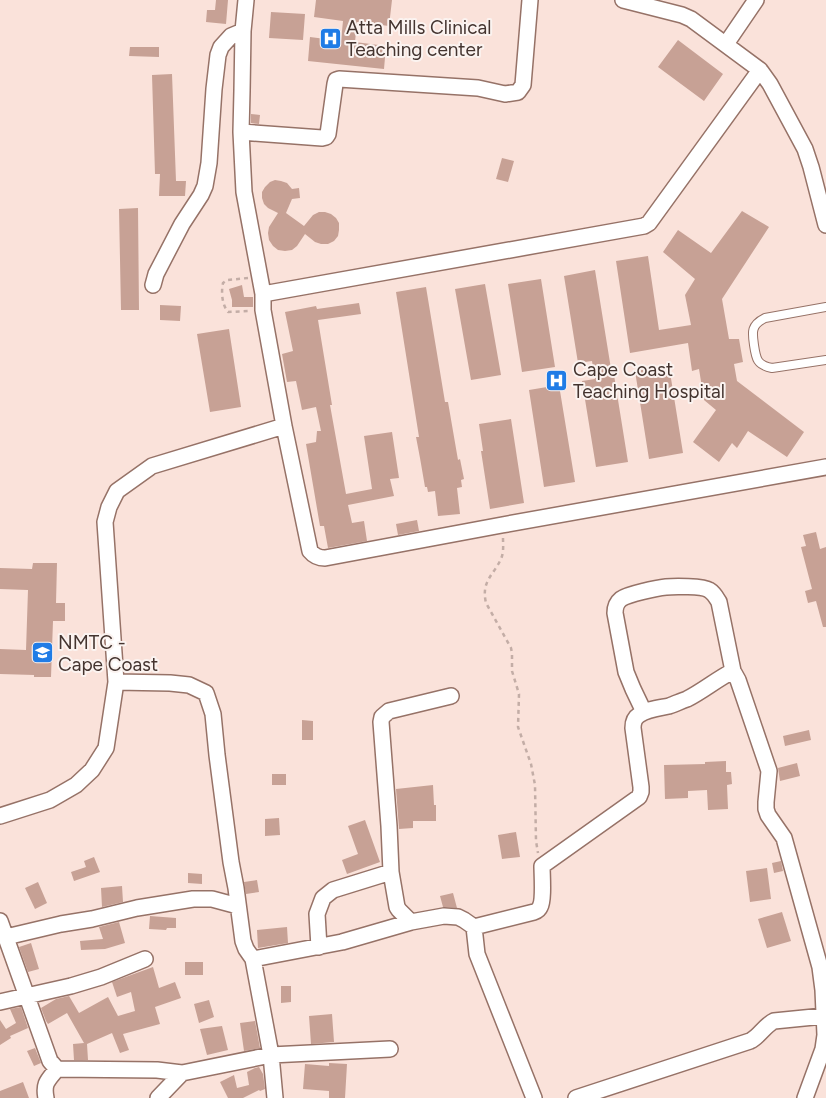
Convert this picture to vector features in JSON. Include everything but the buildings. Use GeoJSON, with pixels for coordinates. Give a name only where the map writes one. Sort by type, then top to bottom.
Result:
{"type":"FeatureCollection","features":[{"type":"Feature","properties":{"kind":"street"},"geometry":{"type":"LineString","coordinates":[[246,0],[243,31],[241,132],[244,200],[260,276],[263,310],[284,426],[310,551],[314,556],[325,558],[826,467]]}},
{"type":"Feature","properties":{"kind":"street"},"geometry":{"type":"LineString","coordinates":[[241,132],[326,137],[335,84],[336,80],[339,79],[478,88],[505,94],[518,92],[523,85],[530,0]]}},
{"type":"Feature","properties":{"kind":"street"},"geometry":{"type":"LineString","coordinates":[[623,0],[691,19],[760,70],[777,96],[805,149],[826,224]]}},
{"type":"Feature","properties":{"kind":"street"},"geometry":{"type":"LineString","coordinates":[[726,44],[756,0]]}},
{"type":"Feature","properties":{"kind":"street"},"geometry":{"type":"LineString","coordinates":[[153,285],[156,274],[182,224],[205,186],[209,163],[218,55],[221,47],[231,36],[243,31]]}},
{"type":"Feature","properties":{"kind":"street"},"geometry":{"type":"LineString","coordinates":[[263,294],[644,226],[649,223],[760,70]]}},
{"type":"Feature","properties":{"kind":"street"},"geometry":{"type":"LineString","coordinates":[[214,89],[242,91]]}},
{"type":"Feature","properties":{"kind":"street"},"geometry":{"type":"LineString","coordinates":[[0,816],[50,800],[76,785],[92,770],[106,748],[116,682],[105,522],[109,507],[117,492],[152,466],[284,426]]}},
{"type":"Feature","properties":{"kind":"street"},"geometry":{"type":"LineString","coordinates":[[644,712],[632,689],[626,672],[615,606],[626,597],[666,587],[705,588],[710,590],[716,595],[719,602],[733,671],[738,680],[767,763],[769,778],[766,809],[784,838],[820,966],[824,990],[825,1035],[823,1049],[805,1098]]}},
{"type":"Feature","properties":{"kind":"street"},"geometry":{"type":"LineString","coordinates":[[474,927],[538,910],[542,900],[542,866],[639,797],[641,792],[632,728],[637,716],[686,699],[733,671]]}},
{"type":"Feature","properties":{"kind":"street"},"geometry":{"type":"LineString","coordinates":[[116,682],[189,685],[206,693],[213,714],[218,764],[243,941],[253,959],[271,1055],[275,1098]]}},
{"type":"Feature","properties":{"kind":"street"},"geometry":{"type":"LineString","coordinates":[[411,922],[397,907],[391,872],[381,722],[382,717],[389,711],[451,696]]}},
{"type":"Feature","properties":{"kind":"street"},"geometry":{"type":"LineString","coordinates":[[319,947],[317,914],[323,898],[333,890],[391,872]]}},
{"type":"Feature","properties":{"kind":"street"},"geometry":{"type":"LineString","coordinates":[[6,937],[137,908],[193,899],[212,899],[238,906]]}},
{"type":"Feature","properties":{"kind":"street"},"geometry":{"type":"LineString","coordinates":[[253,959],[347,941],[411,922],[444,916],[458,917],[474,927],[477,954],[534,1098]]}},
{"type":"Feature","properties":{"kind":"street"},"geometry":{"type":"LineString","coordinates":[[0,921],[50,1061],[57,1069],[157,1070],[182,1073],[271,1055],[390,1049]]}},
{"type":"Feature","properties":{"kind":"street"},"geometry":{"type":"LineString","coordinates":[[0,1002],[101,977],[145,959]]}},
{"type":"Feature","properties":{"kind":"street"},"geometry":{"type":"LineString","coordinates":[[576,1098],[754,1040],[769,1024],[774,1022],[824,1016]]}},
{"type":"Feature","properties":{"kind":"street"},"geometry":{"type":"LineString","coordinates":[[46,1098],[46,1083],[57,1069]]}},
{"type":"Feature","properties":{"kind":"street"},"geometry":{"type":"LineString","coordinates":[[158,1098],[182,1073]]}},
{"type":"Feature","properties":{"kind":"lane"},"geometry":{"type":"LineString","coordinates":[[826,307],[765,318],[754,326],[752,332],[756,358],[762,365],[767,367],[772,368],[826,360]]}},
{"type":"Feature","properties":{"kind":"path"},"geometry":{"type":"LineString","coordinates":[[260,276],[227,280],[223,283],[222,294],[225,310],[228,312],[263,310]]}},
{"type":"Feature","properties":{"kind":"path"},"geometry":{"type":"LineString","coordinates":[[502,525],[503,552],[484,588],[484,595],[486,603],[512,653],[512,671],[519,694],[518,727],[531,764],[535,785],[536,841],[542,866]]}},
{"type":"Feature","properties":{"kind":"place","name":"Atta Mills Clinical Teaching center"},"geometry":{"type":"Point","coordinates":[330,38]}},
{"type":"Feature","properties":{"kind":"place","name":"Cape Coast Teaching Hospital"},"geometry":{"type":"Point","coordinates":[557,380]}},
{"type":"Feature","properties":{"kind":"place","name":"NMTC - Cape Coast"},"geometry":{"type":"Point","coordinates":[42,653]}}]}
